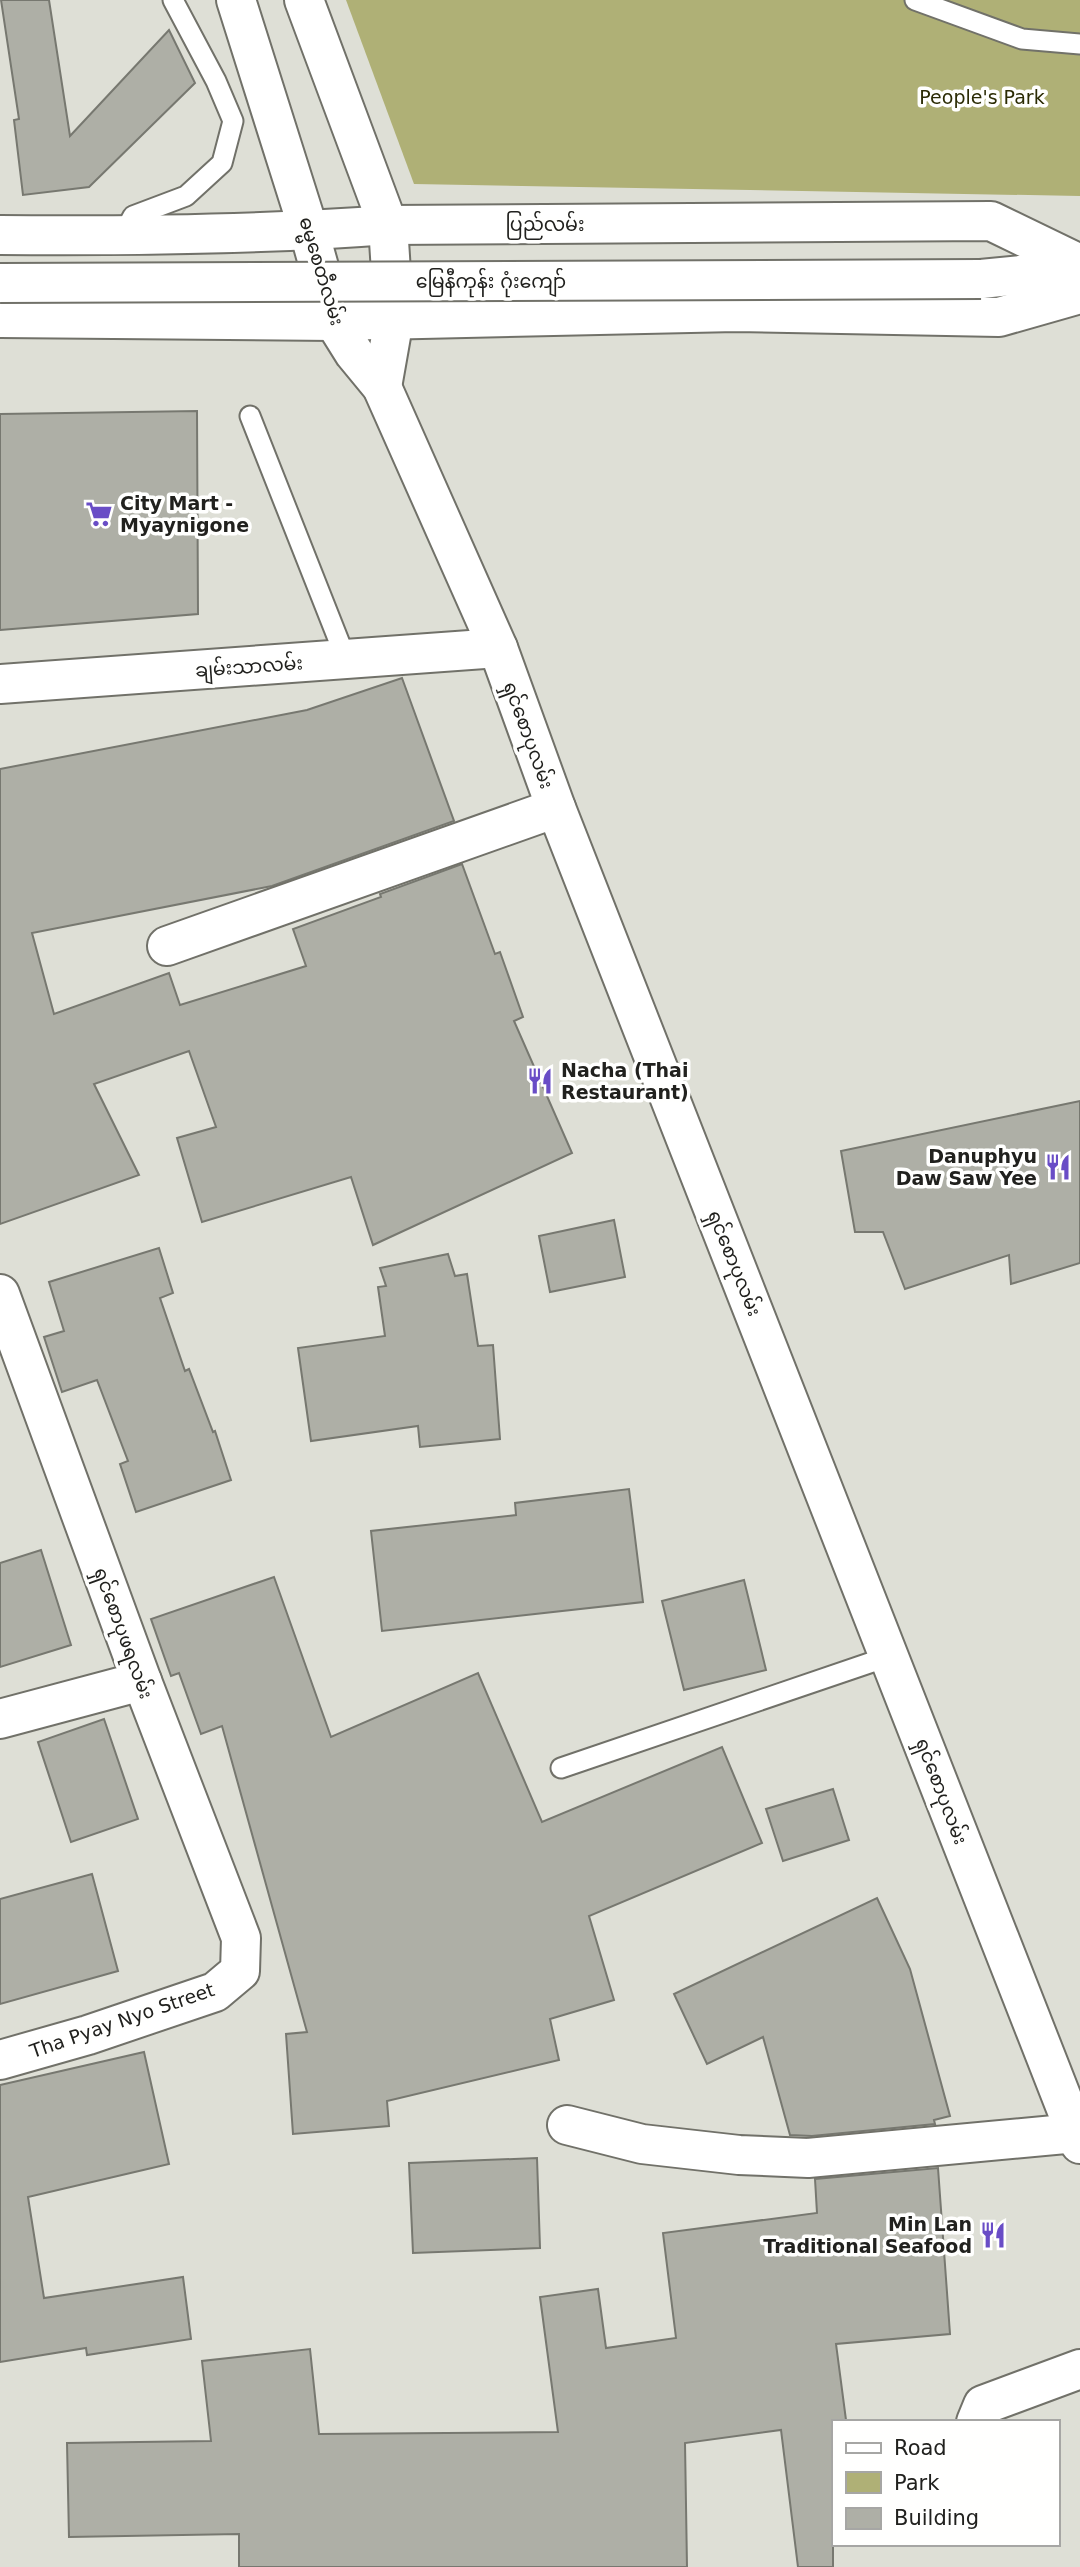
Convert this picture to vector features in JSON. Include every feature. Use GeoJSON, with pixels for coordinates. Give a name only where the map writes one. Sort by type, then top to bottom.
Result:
{"type":"FeatureCollection","features":[{"type":"Feature","properties":{"kind":"main road","name":"ဓမ္မစေတီလမ်း"},"geometry":{"type":"LineString","coordinates":[[236,0],[309,231],[334,321],[382,387]]}},
{"type":"Feature","properties":{"kind":"main road"},"geometry":{"type":"LineString","coordinates":[[304,0],[388,225],[394,319],[382,387]]}},
{"type":"Feature","properties":{"kind":"main road","name":"ပြည်လမ်း"},"geometry":{"type":"LineString","coordinates":[[0,235],[130,236],[309,231],[388,225],[991,221],[1080,266]]}},
{"type":"Feature","properties":{"kind":"main road"},"geometry":{"type":"LineString","coordinates":[[981,279],[1080,266]]}},
{"type":"Feature","properties":{"kind":"main road"},"geometry":{"type":"LineString","coordinates":[[981,279],[1080,289]]}},
{"type":"Feature","properties":{"kind":"main road","name":"မြေနီကုန်း ဂုံးကျော်"},"geometry":{"type":"LineString","coordinates":[[0,283],[981,279]]}},
{"type":"Feature","properties":{"kind":"main road"},"geometry":{"type":"LineString","coordinates":[[0,318],[334,321],[736,312],[999,317],[1080,295]]}},
{"type":"Feature","properties":{"kind":"main road","name":"ရှင်စောပုလမ်း"},"geometry":{"type":"LineString","coordinates":[[382,387],[498,648],[556,808],[1078,2138]]}},
{"type":"Feature","properties":{"kind":"main road","name":"ချမ်းသာလမ်း"},"geometry":{"type":"LineString","coordinates":[[0,684],[498,648]]}},
{"type":"Feature","properties":{"kind":"main road"},"geometry":{"type":"LineString","coordinates":[[167,946],[556,808]]}},
{"type":"Feature","properties":{"kind":"main road","name":"ရှင်စောပုဖရလမ်း"},"geometry":{"type":"LineString","coordinates":[[0,1294],[14,1375],[142,1681],[241,1938],[240,1971]]}},
{"type":"Feature","properties":{"kind":"main road"},"geometry":{"type":"LineString","coordinates":[[0,1719],[142,1681]]}},
{"type":"Feature","properties":{"kind":"main road","name":"Tha Pyay Nyo Street"},"geometry":{"type":"LineString","coordinates":[[0,2060],[88,2035],[215,1992],[240,1971]]}},
{"type":"Feature","properties":{"kind":"main road"},"geometry":{"type":"LineString","coordinates":[[566,2125],[642,2144],[739,2155],[808,2158],[1078,2138]]}},
{"type":"Feature","properties":{"kind":"main road"},"geometry":{"type":"LineString","coordinates":[[977,2420],[983,2404],[1080,2369]]}},
{"type":"Feature","properties":{"kind":"lane"},"geometry":{"type":"LineString","coordinates":[[130,236],[127,227],[133,216],[186,196],[222,163],[233,121],[216,81],[173,0]]}},
{"type":"Feature","properties":{"kind":"lane"},"geometry":{"type":"LineString","coordinates":[[915,0],[1022,39],[1080,44]]}},
{"type":"Feature","properties":{"kind":"lane"},"geometry":{"type":"LineString","coordinates":[[250,416],[346,659]]}},
{"type":"Feature","properties":{"kind":"lane"},"geometry":{"type":"LineString","coordinates":[[561,1768],[890,1656]]}},
{"type":"Feature","properties":{"kind":"green space","name":"People's Park"},"geometry":{"type":"Polygon","coordinates":[[[346,0],[1080,0],[1080,196],[414,184],[346,0]]]}},
{"type":"Feature","properties":{"kind":"building"},"geometry":{"type":"Polygon","coordinates":[[[1,0],[49,0],[70,136],[169,30],[195,83],[89,187],[23,195],[14,120],[19,119],[1,0]]]}},
{"type":"Feature","properties":{"kind":"building","name":"City Mart - Myaynigone"},"geometry":{"type":"Polygon","coordinates":[[[197,411],[198,614],[0,630],[0,414],[197,411]]]}},
{"type":"Feature","properties":{"kind":"building"},"geometry":{"type":"Polygon","coordinates":[[[402,678],[454,821],[272,886],[32,933],[54,1014],[169,973],[180,1005],[306,966],[293,929],[462,864],[495,954],[500,952],[523,1017],[514,1021],[572,1153],[373,1245],[351,1177],[202,1222],[177,1138],[216,1127],[189,1051],[94,1084],[139,1175],[0,1224],[0,769],[307,710],[402,678]]]}},
{"type":"Feature","properties":{"kind":"building"},"geometry":{"type":"Polygon","coordinates":[[[1080,1101],[1080,1263],[1011,1284],[1009,1255],[905,1289],[883,1232],[855,1232],[841,1151],[1080,1101]]]}},
{"type":"Feature","properties":{"kind":"building"},"geometry":{"type":"Polygon","coordinates":[[[614,1220],[625,1277],[550,1292],[539,1236],[614,1220]]]}},
{"type":"Feature","properties":{"kind":"building"},"geometry":{"type":"Polygon","coordinates":[[[159,1248],[173,1293],[160,1298],[185,1371],[189,1369],[213,1432],[215,1431],[231,1480],[136,1512],[120,1464],[128,1461],[97,1380],[62,1392],[44,1337],[64,1331],[49,1282],[159,1248]]]}},
{"type":"Feature","properties":{"kind":"building"},"geometry":{"type":"Polygon","coordinates":[[[448,1254],[455,1276],[467,1274],[478,1346],[493,1345],[500,1439],[420,1447],[418,1426],[311,1441],[298,1348],[385,1336],[378,1287],[386,1286],[380,1268],[448,1254]]]}},
{"type":"Feature","properties":{"kind":"building"},"geometry":{"type":"Polygon","coordinates":[[[629,1489],[643,1602],[382,1631],[371,1531],[516,1515],[515,1503],[629,1489]]]}},
{"type":"Feature","properties":{"kind":"building"},"geometry":{"type":"Polygon","coordinates":[[[41,1550],[71,1645],[0,1667],[0,1563],[41,1550]]]}},
{"type":"Feature","properties":{"kind":"building"},"geometry":{"type":"Polygon","coordinates":[[[274,1577],[331,1737],[478,1673],[542,1822],[722,1747],[762,1843],[589,1916],[614,2000],[550,2019],[559,2060],[387,2101],[389,2126],[293,2134],[286,2034],[307,2032],[222,1726],[201,1734],[179,1673],[171,1676],[151,1619],[274,1577]]]}},
{"type":"Feature","properties":{"kind":"building"},"geometry":{"type":"Polygon","coordinates":[[[744,1580],[766,1670],[684,1690],[662,1601],[744,1580]]]}},
{"type":"Feature","properties":{"kind":"building"},"geometry":{"type":"Polygon","coordinates":[[[104,1719],[138,1819],[71,1842],[38,1742],[104,1719]]]}},
{"type":"Feature","properties":{"kind":"building"},"geometry":{"type":"Polygon","coordinates":[[[833,1789],[849,1840],[783,1861],[766,1809],[833,1789]]]}},
{"type":"Feature","properties":{"kind":"building"},"geometry":{"type":"Polygon","coordinates":[[[92,1874],[118,1971],[0,2004],[0,1899],[92,1874]]]}},
{"type":"Feature","properties":{"kind":"building"},"geometry":{"type":"Polygon","coordinates":[[[877,1898],[910,1969],[950,2116],[934,2120],[935,2124],[812,2136],[790,2135],[763,2037],[707,2064],[674,1994],[877,1898]]]}},
{"type":"Feature","properties":{"kind":"building"},"geometry":{"type":"Polygon","coordinates":[[[144,2052],[169,2164],[28,2197],[44,2298],[183,2277],[191,2339],[87,2355],[86,2348],[0,2362],[0,2085],[144,2052]]]}},
{"type":"Feature","properties":{"kind":"building"},"geometry":{"type":"Polygon","coordinates":[[[537,2158],[540,2248],[413,2253],[409,2163],[537,2158]]]}},
{"type":"Feature","properties":{"kind":"building"},"geometry":{"type":"Polygon","coordinates":[[[938,2168],[950,2334],[836,2344],[846,2420],[832,2420],[833,2567],[798,2567],[781,2430],[685,2443],[687,2567],[239,2567],[239,2534],[69,2537],[67,2443],[211,2441],[202,2361],[310,2349],[319,2434],[558,2432],[540,2297],[598,2289],[606,2348],[676,2338],[663,2233],[817,2213],[815,2179],[938,2168]]]}},
{"type":"Feature","properties":{"kind":"place","name":"City Mart - Myaynigone"},"geometry":{"type":"Point","coordinates":[99,514]}},
{"type":"Feature","properties":{"kind":"place","name":"Nacha (Thai Restaurant)"},"geometry":{"type":"Point","coordinates":[540,1081]}},
{"type":"Feature","properties":{"kind":"place","name":"Danuphyu Daw Saw Yee"},"geometry":{"type":"Point","coordinates":[1058,1167]}},
{"type":"Feature","properties":{"kind":"place","name":"Min Lan Traditional Seafood"},"geometry":{"type":"Point","coordinates":[993,2235]}}]}
